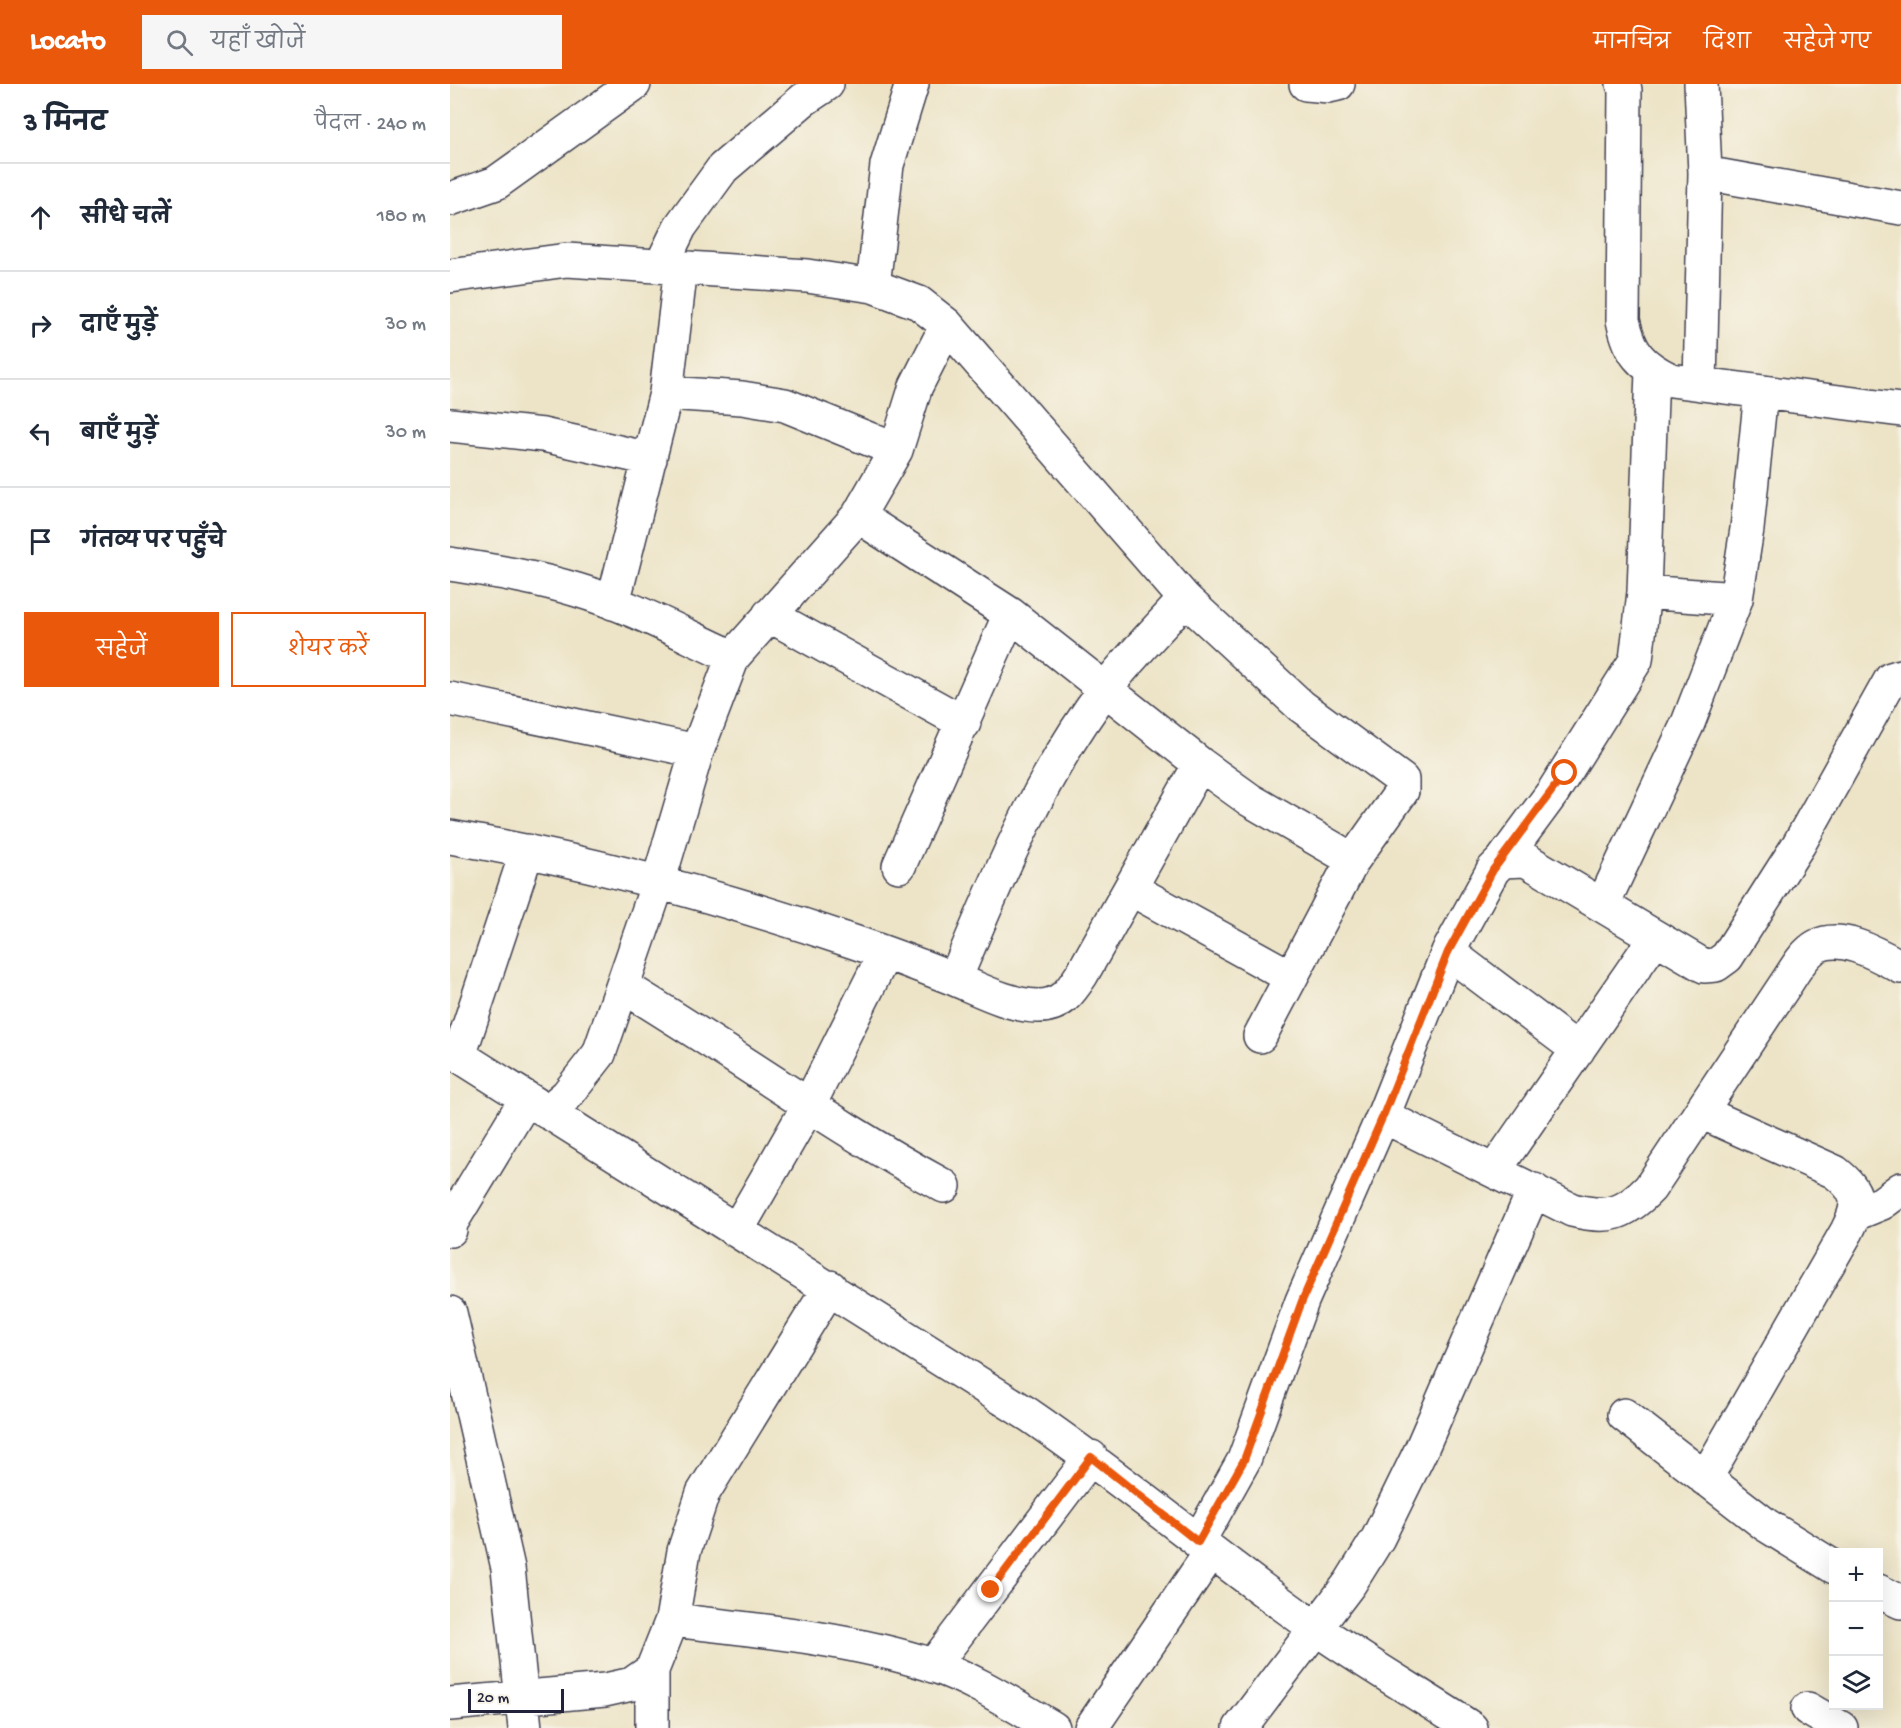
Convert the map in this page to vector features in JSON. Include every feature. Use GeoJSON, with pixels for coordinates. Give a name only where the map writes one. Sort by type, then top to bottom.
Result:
{"type":"FeatureCollection","features":[{"type":"Feature","properties":{"kind":"street"},"geometry":{"type":"LineString","coordinates":[[450,199],[496,183],[634,84]]}},
{"type":"Feature","properties":{"kind":"street"},"geometry":{"type":"LineString","coordinates":[[613,603],[666,393],[671,267],[680,227],[723,168],[803,100],[826,84]]}},
{"type":"Feature","properties":{"kind":"street"},"geometry":{"type":"LineString","coordinates":[[873,286],[887,165],[912,84]]}},
{"type":"Feature","properties":{"kind":"street"},"geometry":{"type":"LineString","coordinates":[[1306,84],[1329,86],[1338,84]]}},
{"type":"Feature","properties":{"kind":"street"},"geometry":{"type":"LineString","coordinates":[[1623,84],[1625,90],[1623,320],[1629,346],[1652,371],[1671,381],[1901,410]]}},
{"type":"Feature","properties":{"kind":"street"},"geometry":{"type":"LineString","coordinates":[[1700,384],[1705,173],[1701,84]]}},
{"type":"Feature","properties":{"kind":"street"},"geometry":{"type":"LineString","coordinates":[[1705,173],[1901,208]]}},
{"type":"Feature","properties":{"kind":"street"},"geometry":{"type":"LineString","coordinates":[[450,276],[567,260],[807,276],[873,286],[919,303],[947,325],[1185,599],[1301,706],[1402,780],[1402,790],[1353,860],[1260,1036]]}},
{"type":"Feature","properties":{"kind":"street"},"geometry":{"type":"LineString","coordinates":[[450,1230],[452,1223],[536,1105],[567,1095],[598,1054],[624,987],[658,883],[697,751],[734,657],[858,516],[896,450],[916,386],[947,325]]}},
{"type":"Feature","properties":{"kind":"street"},"geometry":{"type":"LineString","coordinates":[[1091,1728],[1205,1547],[1244,1460],[1302,1301],[1383,1116],[1448,952],[1493,870],[1553,792],[1636,660],[1644,592],[1652,371]]}},
{"type":"Feature","properties":{"kind":"street"},"geometry":{"type":"LineString","coordinates":[[1603,904],[1688,723],[1736,599],[1747,529],[1761,392]]}},
{"type":"Feature","properties":{"kind":"street"},"geometry":{"type":"LineString","coordinates":[[666,393],[742,398],[785,405],[896,450]]}},
{"type":"Feature","properties":{"kind":"street"},"geometry":{"type":"LineString","coordinates":[[450,425],[543,435],[650,459]]}},
{"type":"Feature","properties":{"kind":"street"},"geometry":{"type":"LineString","coordinates":[[858,516],[1010,614],[1200,765],[1250,800],[1353,860]]}},
{"type":"Feature","properties":{"kind":"street"},"geometry":{"type":"LineString","coordinates":[[450,564],[531,578],[613,603],[734,657]]}},
{"type":"Feature","properties":{"kind":"street"},"geometry":{"type":"LineString","coordinates":[[1644,592],[1736,599]]}},
{"type":"Feature","properties":{"kind":"street"},"geometry":{"type":"LineString","coordinates":[[955,979],[992,890],[1023,825],[1106,688],[1185,599]]}},
{"type":"Feature","properties":{"kind":"street"},"geometry":{"type":"LineString","coordinates":[[899,866],[964,723],[1010,614]]}},
{"type":"Feature","properties":{"kind":"street"},"geometry":{"type":"LineString","coordinates":[[769,615],[964,723]]}},
{"type":"Feature","properties":{"kind":"street"},"geometry":{"type":"LineString","coordinates":[[1502,861],[1526,860],[1704,966],[1716,965],[1727,957],[1799,844],[1891,679],[1901,676]]}},
{"type":"Feature","properties":{"kind":"street"},"geometry":{"type":"LineString","coordinates":[[450,699],[697,751]]}},
{"type":"Feature","properties":{"kind":"street"},"geometry":{"type":"LineString","coordinates":[[450,837],[595,864],[885,952],[1027,1006],[1055,1004],[1067,996],[1082,974],[1200,765]]}},
{"type":"Feature","properties":{"kind":"street"},"geometry":{"type":"LineString","coordinates":[[527,850],[455,1053],[830,1287],[1091,1457],[1205,1547],[1315,1628],[1471,1728]]}},
{"type":"Feature","properties":{"kind":"street"},"geometry":{"type":"LineString","coordinates":[[1131,889],[1291,978]]}},
{"type":"Feature","properties":{"kind":"street"},"geometry":{"type":"LineString","coordinates":[[1494,1171],[1655,938]]}},
{"type":"Feature","properties":{"kind":"street"},"geometry":{"type":"LineString","coordinates":[[1383,1116],[1572,1210],[1593,1215],[1616,1214],[1635,1204],[1650,1188],[1787,982],[1817,946],[1836,942],[1898,959]]}},
{"type":"Feature","properties":{"kind":"street"},"geometry":{"type":"LineString","coordinates":[[737,1230],[809,1106],[885,952]]}},
{"type":"Feature","properties":{"kind":"street"},"geometry":{"type":"LineString","coordinates":[[1448,952],[1578,1050]]}},
{"type":"Feature","properties":{"kind":"street"},"geometry":{"type":"LineString","coordinates":[[624,987],[873,1146],[944,1186]]}},
{"type":"Feature","properties":{"kind":"street"},"geometry":{"type":"LineString","coordinates":[[1701,1112],[1834,1172],[1850,1184],[1856,1196],[1855,1214],[1705,1479]]}},
{"type":"Feature","properties":{"kind":"street"},"geometry":{"type":"LineString","coordinates":[[1240,1728],[1350,1584],[1378,1538],[1421,1450],[1534,1190]]}},
{"type":"Feature","properties":{"kind":"street"},"geometry":{"type":"LineString","coordinates":[[1855,1214],[1882,1203],[1901,1190]]}},
{"type":"Feature","properties":{"kind":"street"},"geometry":{"type":"LineString","coordinates":[[652,1728],[652,1670],[672,1620],[684,1551],[703,1493],[830,1287]]}},
{"type":"Feature","properties":{"kind":"street"},"geometry":{"type":"LineString","coordinates":[[450,1313],[508,1568],[524,1712]]}},
{"type":"Feature","properties":{"kind":"street"},"geometry":{"type":"LineString","coordinates":[[1624,1415],[1766,1525],[1829,1564]]}},
{"type":"Feature","properties":{"kind":"street"},"geometry":{"type":"LineString","coordinates":[[933,1666],[1091,1457]]}},
{"type":"Feature","properties":{"kind":"street"},"geometry":{"type":"LineString","coordinates":[[1883,1593],[1901,1602]]}},
{"type":"Feature","properties":{"kind":"street"},"geometry":{"type":"LineString","coordinates":[[672,1620],[774,1631],[840,1643],[933,1666],[992,1694],[1053,1728]]}},
{"type":"Feature","properties":{"kind":"street"},"geometry":{"type":"LineString","coordinates":[[450,1704],[524,1712],[633,1684],[652,1670]]}},
{"type":"Feature","properties":{"kind":"street"},"geometry":{"type":"LineString","coordinates":[[1808,1709],[1841,1728]]}},
{"type":"Feature","properties":{"kind":"route"},"geometry":{"type":"LineString","coordinates":[[991,1590],[1091,1457],[1198,1542],[1244,1460],[1302,1301],[1383,1116],[1448,952],[1493,870],[1515,844],[1565,773]]}}]}
